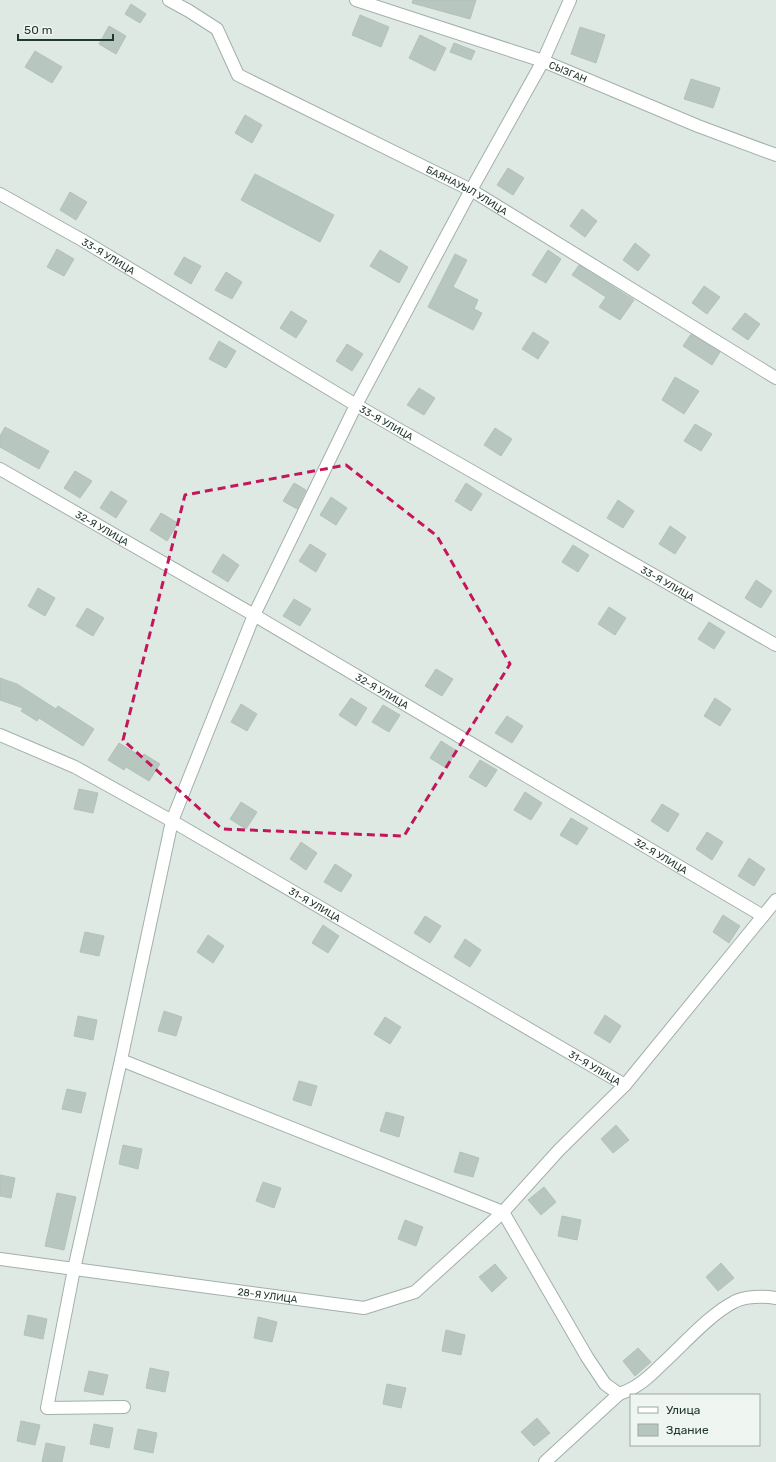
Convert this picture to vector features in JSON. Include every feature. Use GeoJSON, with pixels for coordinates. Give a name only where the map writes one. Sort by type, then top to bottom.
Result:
{"type":"FeatureCollection","features":[{"type":"Feature","properties":{"kind":"street","name":"БАЯНАУЫЛ УЛИЦА"},"geometry":{"type":"LineString","coordinates":[[169,0],[217,29],[238,75],[471,190],[776,378]]}},
{"type":"Feature","properties":{"kind":"street","name":"СЫЗГАН"},"geometry":{"type":"LineString","coordinates":[[356,0],[543,61],[698,126],[776,155]]}},
{"type":"Feature","properties":{"kind":"street"},"geometry":{"type":"LineString","coordinates":[[124,1407],[47,1408],[74,1269],[121,1060],[172,821],[254,615],[356,406],[471,190],[543,61],[570,0]]}},
{"type":"Feature","properties":{"kind":"street","name":"33-Я УЛИЦА"},"geometry":{"type":"LineString","coordinates":[[0,194],[82,240],[356,406],[776,645]]}},
{"type":"Feature","properties":{"kind":"street","name":"32-Я УЛИЦА"},"geometry":{"type":"LineString","coordinates":[[0,469],[254,615],[764,916]]}},
{"type":"Feature","properties":{"kind":"street","name":"31-Я УЛИЦА"},"geometry":{"type":"LineString","coordinates":[[0,735],[75,767],[172,821],[625,1085]]}},
{"type":"Feature","properties":{"kind":"street","name":"28-Я УЛИЦА"},"geometry":{"type":"LineString","coordinates":[[0,1259],[364,1308],[415,1292],[503,1212],[559,1150],[625,1085],[776,900]]}},
{"type":"Feature","properties":{"kind":"street"},"geometry":{"type":"LineString","coordinates":[[121,1060],[503,1212],[587,1357],[605,1384],[619,1394]]}},
{"type":"Feature","properties":{"kind":"street"},"geometry":{"type":"LineString","coordinates":[[545,1462],[619,1394],[630,1390],[645,1380],[715,1314],[735,1301],[763,1296],[776,1298]]}},
{"type":"Feature","properties":{"kind":"highlighted area"},"geometry":{"type":"Polygon","coordinates":[[[346,465],[437,536],[510,664],[404,836],[222,829],[123,740],[185,495],[346,465]]]}},
{"type":"Feature","properties":{"kind":"building"},"geometry":{"type":"Polygon","coordinates":[[[413,0],[476,0],[470,19],[412,3],[413,0]]]}},
{"type":"Feature","properties":{"kind":"building"},"geometry":{"type":"Polygon","coordinates":[[[131,4],[146,14],[140,23],[125,14],[131,4]]]}},
{"type":"Feature","properties":{"kind":"building"},"geometry":{"type":"Polygon","coordinates":[[[360,15],[389,27],[381,47],[352,35],[360,15]]]}},
{"type":"Feature","properties":{"kind":"building"},"geometry":{"type":"Polygon","coordinates":[[[109,26],[126,36],[116,54],[99,44],[109,26]]]}},
{"type":"Feature","properties":{"kind":"building"},"geometry":{"type":"Polygon","coordinates":[[[580,27],[605,35],[596,63],[571,54],[580,27]]]}},
{"type":"Feature","properties":{"kind":"building"},"geometry":{"type":"Polygon","coordinates":[[[420,35],[446,48],[435,71],[409,58],[420,35]]]}},
{"type":"Feature","properties":{"kind":"building"},"geometry":{"type":"Polygon","coordinates":[[[454,43],[475,51],[471,60],[450,52],[454,43]]]}},
{"type":"Feature","properties":{"kind":"building"},"geometry":{"type":"Polygon","coordinates":[[[35,51],[62,67],[52,83],[25,67],[35,51]]]}},
{"type":"Feature","properties":{"kind":"building"},"geometry":{"type":"Polygon","coordinates":[[[691,79],[720,88],[713,108],[684,99],[691,79]]]}},
{"type":"Feature","properties":{"kind":"building"},"geometry":{"type":"Polygon","coordinates":[[[245,115],[262,125],[252,143],[235,133],[245,115]]]}},
{"type":"Feature","properties":{"kind":"building"},"geometry":{"type":"Polygon","coordinates":[[[508,168],[524,178],[513,195],[497,185],[508,168]]]}},
{"type":"Feature","properties":{"kind":"building"},"geometry":{"type":"Polygon","coordinates":[[[255,174],[334,215],[320,242],[241,200],[255,174]]]}},
{"type":"Feature","properties":{"kind":"building"},"geometry":{"type":"Polygon","coordinates":[[[70,192],[87,202],[76,220],[60,210],[70,192]]]}},
{"type":"Feature","properties":{"kind":"building"},"geometry":{"type":"Polygon","coordinates":[[[582,209],[597,221],[585,237],[570,226],[582,209]]]}},
{"type":"Feature","properties":{"kind":"building"},"geometry":{"type":"Polygon","coordinates":[[[635,243],[650,255],[638,271],[623,260],[635,243]]]}},
{"type":"Feature","properties":{"kind":"building"},"geometry":{"type":"Polygon","coordinates":[[[57,249],[74,259],[64,276],[47,267],[57,249]]]}},
{"type":"Feature","properties":{"kind":"building"},"geometry":{"type":"Polygon","coordinates":[[[380,250],[408,267],[399,283],[370,266],[380,250]]]}},
{"type":"Feature","properties":{"kind":"building"},"geometry":{"type":"Polygon","coordinates":[[[548,250],[561,259],[546,283],[532,275],[548,250]]]}},
{"type":"Feature","properties":{"kind":"building"},"geometry":{"type":"Polygon","coordinates":[[[455,254],[467,260],[453,287],[478,300],[474,309],[482,313],[473,330],[428,307],[455,254]]]}},
{"type":"Feature","properties":{"kind":"building"},"geometry":{"type":"Polygon","coordinates":[[[184,257],[201,266],[191,284],[174,274],[184,257]]]}},
{"type":"Feature","properties":{"kind":"building"},"geometry":{"type":"Polygon","coordinates":[[[579,265],[634,300],[620,320],[599,307],[606,297],[572,275],[579,265]]]}},
{"type":"Feature","properties":{"kind":"building"},"geometry":{"type":"Polygon","coordinates":[[[226,272],[242,282],[232,299],[215,290],[226,272]]]}},
{"type":"Feature","properties":{"kind":"building"},"geometry":{"type":"Polygon","coordinates":[[[704,286],[720,297],[707,314],[692,303],[704,286]]]}},
{"type":"Feature","properties":{"kind":"building"},"geometry":{"type":"Polygon","coordinates":[[[291,311],[307,321],[296,338],[280,328],[291,311]]]}},
{"type":"Feature","properties":{"kind":"building"},"geometry":{"type":"Polygon","coordinates":[[[745,313],[760,324],[748,340],[732,329],[745,313]]]}},
{"type":"Feature","properties":{"kind":"building"},"geometry":{"type":"Polygon","coordinates":[[[533,332],[549,342],[538,359],[522,349],[533,332]]]}},
{"type":"Feature","properties":{"kind":"building"},"geometry":{"type":"Polygon","coordinates":[[[691,334],[720,352],[712,365],[683,346],[691,334]]]}},
{"type":"Feature","properties":{"kind":"building"},"geometry":{"type":"Polygon","coordinates":[[[219,341],[236,351],[226,368],[209,359],[219,341]]]}},
{"type":"Feature","properties":{"kind":"building"},"geometry":{"type":"Polygon","coordinates":[[[347,344],[363,354],[352,371],[336,361],[347,344]]]}},
{"type":"Feature","properties":{"kind":"building"},"geometry":{"type":"Polygon","coordinates":[[[675,377],[699,391],[684,414],[662,400],[675,377]]]}},
{"type":"Feature","properties":{"kind":"building"},"geometry":{"type":"Polygon","coordinates":[[[419,388],[435,398],[424,415],[407,405],[419,388]]]}},
{"type":"Feature","properties":{"kind":"building"},"geometry":{"type":"Polygon","coordinates":[[[695,424],[712,434],[701,451],[684,441],[695,424]]]}},
{"type":"Feature","properties":{"kind":"building"},"geometry":{"type":"Polygon","coordinates":[[[5,427],[49,451],[39,469],[0,447],[0,436],[5,427]]]}},
{"type":"Feature","properties":{"kind":"building"},"geometry":{"type":"Polygon","coordinates":[[[495,428],[512,439],[501,456],[484,445],[495,428]]]}},
{"type":"Feature","properties":{"kind":"building"},"geometry":{"type":"Polygon","coordinates":[[[75,471],[92,481],[80,498],[64,488],[75,471]]]}},
{"type":"Feature","properties":{"kind":"building"},"geometry":{"type":"Polygon","coordinates":[[[294,483],[306,490],[297,509],[283,501],[294,483]]]}},
{"type":"Feature","properties":{"kind":"building"},"geometry":{"type":"Polygon","coordinates":[[[466,483],[482,494],[471,511],[455,501],[466,483]]]}},
{"type":"Feature","properties":{"kind":"building"},"geometry":{"type":"Polygon","coordinates":[[[111,491],[127,501],[116,518],[100,508],[111,491]]]}},
{"type":"Feature","properties":{"kind":"building"},"geometry":{"type":"Polygon","coordinates":[[[331,497],[347,508],[336,525],[320,515],[331,497]]]}},
{"type":"Feature","properties":{"kind":"building"},"geometry":{"type":"Polygon","coordinates":[[[618,500],[634,511],[623,528],[607,518],[618,500]]]}},
{"type":"Feature","properties":{"kind":"building"},"geometry":{"type":"Polygon","coordinates":[[[161,513],[178,523],[167,541],[150,530],[161,513]]]}},
{"type":"Feature","properties":{"kind":"building"},"geometry":{"type":"Polygon","coordinates":[[[670,526],[686,537],[675,554],[659,544],[670,526]]]}},
{"type":"Feature","properties":{"kind":"building"},"geometry":{"type":"Polygon","coordinates":[[[310,544],[326,554],[316,572],[299,561],[310,544]]]}},
{"type":"Feature","properties":{"kind":"building"},"geometry":{"type":"Polygon","coordinates":[[[573,545],[589,555],[578,572],[562,562],[573,545]]]}},
{"type":"Feature","properties":{"kind":"building"},"geometry":{"type":"Polygon","coordinates":[[[223,554],[239,565],[228,582],[212,572],[223,554]]]}},
{"type":"Feature","properties":{"kind":"building"},"geometry":{"type":"Polygon","coordinates":[[[756,580],[772,591],[761,608],[745,598],[756,580]]]}},
{"type":"Feature","properties":{"kind":"building"},"geometry":{"type":"Polygon","coordinates":[[[38,588],[55,598],[45,616],[28,606],[38,588]]]}},
{"type":"Feature","properties":{"kind":"building"},"geometry":{"type":"Polygon","coordinates":[[[294,599],[311,609],[300,626],[283,616],[294,599]]]}},
{"type":"Feature","properties":{"kind":"building"},"geometry":{"type":"Polygon","coordinates":[[[609,607],[626,618],[615,635],[598,624],[609,607]]]}},
{"type":"Feature","properties":{"kind":"building"},"geometry":{"type":"Polygon","coordinates":[[[87,608],[104,618],[93,636],[76,626],[87,608]]]}},
{"type":"Feature","properties":{"kind":"building"},"geometry":{"type":"Polygon","coordinates":[[[709,622],[725,632],[714,649],[698,639],[709,622]]]}},
{"type":"Feature","properties":{"kind":"building"},"geometry":{"type":"Polygon","coordinates":[[[436,669],[453,679],[442,696],[425,686],[436,669]]]}},
{"type":"Feature","properties":{"kind":"building"},"geometry":{"type":"Polygon","coordinates":[[[0,678],[17,684],[56,709],[58,706],[94,729],[83,746],[39,718],[37,721],[21,711],[23,708],[0,700],[0,678]]]}},
{"type":"Feature","properties":{"kind":"building"},"geometry":{"type":"Polygon","coordinates":[[[351,698],[367,708],[356,726],[339,715],[351,698]]]}},
{"type":"Feature","properties":{"kind":"building"},"geometry":{"type":"Polygon","coordinates":[[[715,698],[731,709],[720,726],[704,716],[715,698]]]}},
{"type":"Feature","properties":{"kind":"building"},"geometry":{"type":"Polygon","coordinates":[[[241,704],[257,714],[247,731],[231,722],[241,704]]]}},
{"type":"Feature","properties":{"kind":"building"},"geometry":{"type":"Polygon","coordinates":[[[383,705],[400,715],[389,732],[372,722],[383,705]]]}},
{"type":"Feature","properties":{"kind":"building"},"geometry":{"type":"Polygon","coordinates":[[[507,716],[523,726],[512,743],[495,733],[507,716]]]}},
{"type":"Feature","properties":{"kind":"building"},"geometry":{"type":"Polygon","coordinates":[[[441,741],[457,751],[446,768],[430,758],[441,741]]]}},
{"type":"Feature","properties":{"kind":"building"},"geometry":{"type":"Polygon","coordinates":[[[119,743],[142,757],[144,754],[160,764],[149,781],[126,767],[124,770],[108,760],[119,743]]]}},
{"type":"Feature","properties":{"kind":"building"},"geometry":{"type":"Polygon","coordinates":[[[480,760],[497,770],[486,787],[469,777],[480,760]]]}},
{"type":"Feature","properties":{"kind":"building"},"geometry":{"type":"Polygon","coordinates":[[[79,789],[98,793],[93,813],[74,809],[79,789]]]}},
{"type":"Feature","properties":{"kind":"building"},"geometry":{"type":"Polygon","coordinates":[[[525,792],[542,803],[531,820],[514,810],[525,792]]]}},
{"type":"Feature","properties":{"kind":"building"},"geometry":{"type":"Polygon","coordinates":[[[241,802],[257,812],[246,829],[230,819],[241,802]]]}},
{"type":"Feature","properties":{"kind":"building"},"geometry":{"type":"Polygon","coordinates":[[[662,804],[679,814],[668,832],[651,821],[662,804]]]}},
{"type":"Feature","properties":{"kind":"building"},"geometry":{"type":"Polygon","coordinates":[[[571,818],[588,828],[577,845],[560,835],[571,818]]]}},
{"type":"Feature","properties":{"kind":"building"},"geometry":{"type":"Polygon","coordinates":[[[707,832],[723,842],[712,860],[696,849],[707,832]]]}},
{"type":"Feature","properties":{"kind":"building"},"geometry":{"type":"Polygon","coordinates":[[[301,842],[317,853],[306,870],[290,859],[301,842]]]}},
{"type":"Feature","properties":{"kind":"building"},"geometry":{"type":"Polygon","coordinates":[[[749,858],[765,869],[754,886],[738,876],[749,858]]]}},
{"type":"Feature","properties":{"kind":"building"},"geometry":{"type":"Polygon","coordinates":[[[335,864],[352,875],[341,892],[324,882],[335,864]]]}},
{"type":"Feature","properties":{"kind":"building"},"geometry":{"type":"Polygon","coordinates":[[[723,915],[740,926],[729,943],[713,932],[723,915]]]}},
{"type":"Feature","properties":{"kind":"building"},"geometry":{"type":"Polygon","coordinates":[[[425,916],[441,926],[430,943],[414,933],[425,916]]]}},
{"type":"Feature","properties":{"kind":"building"},"geometry":{"type":"Polygon","coordinates":[[[323,925],[339,936],[328,953],[312,943],[323,925]]]}},
{"type":"Feature","properties":{"kind":"building"},"geometry":{"type":"Polygon","coordinates":[[[85,932],[104,936],[99,956],[80,952],[85,932]]]}},
{"type":"Feature","properties":{"kind":"building"},"geometry":{"type":"Polygon","coordinates":[[[208,935],[224,946],[213,963],[197,952],[208,935]]]}},
{"type":"Feature","properties":{"kind":"building"},"geometry":{"type":"Polygon","coordinates":[[[465,939],[481,950],[470,967],[454,957],[465,939]]]}},
{"type":"Feature","properties":{"kind":"building"},"geometry":{"type":"Polygon","coordinates":[[[164,1011],[182,1017],[176,1036],[158,1031],[164,1011]]]}},
{"type":"Feature","properties":{"kind":"building"},"geometry":{"type":"Polygon","coordinates":[[[605,1015],[621,1026],[610,1043],[594,1033],[605,1015]]]}},
{"type":"Feature","properties":{"kind":"building"},"geometry":{"type":"Polygon","coordinates":[[[78,1016],[97,1020],[93,1040],[74,1036],[78,1016]]]}},
{"type":"Feature","properties":{"kind":"building"},"geometry":{"type":"Polygon","coordinates":[[[385,1017],[401,1027],[390,1044],[374,1034],[385,1017]]]}},
{"type":"Feature","properties":{"kind":"building"},"geometry":{"type":"Polygon","coordinates":[[[299,1081],[317,1086],[311,1106],[293,1100],[299,1081]]]}},
{"type":"Feature","properties":{"kind":"building"},"geometry":{"type":"Polygon","coordinates":[[[67,1089],[86,1093],[81,1113],[62,1109],[67,1089]]]}},
{"type":"Feature","properties":{"kind":"building"},"geometry":{"type":"Polygon","coordinates":[[[386,1112],[404,1117],[399,1137],[380,1131],[386,1112]]]}},
{"type":"Feature","properties":{"kind":"building"},"geometry":{"type":"Polygon","coordinates":[[[616,1125],[629,1140],[613,1153],[601,1139],[616,1125]]]}},
{"type":"Feature","properties":{"kind":"building"},"geometry":{"type":"Polygon","coordinates":[[[123,1145],[142,1149],[138,1169],[119,1164],[123,1145]]]}},
{"type":"Feature","properties":{"kind":"building"},"geometry":{"type":"Polygon","coordinates":[[[460,1152],[479,1158],[473,1177],[454,1172],[460,1152]]]}},
{"type":"Feature","properties":{"kind":"building"},"geometry":{"type":"Polygon","coordinates":[[[0,1175],[15,1178],[11,1198],[0,1196],[0,1175]]]}},
{"type":"Feature","properties":{"kind":"building"},"geometry":{"type":"Polygon","coordinates":[[[263,1182],[281,1188],[274,1208],[256,1201],[263,1182]]]}},
{"type":"Feature","properties":{"kind":"building"},"geometry":{"type":"Polygon","coordinates":[[[544,1187],[556,1202],[541,1215],[528,1200],[544,1187]]]}},
{"type":"Feature","properties":{"kind":"building"},"geometry":{"type":"Polygon","coordinates":[[[57,1193],[76,1197],[64,1250],[45,1246],[57,1193]]]}},
{"type":"Feature","properties":{"kind":"building"},"geometry":{"type":"Polygon","coordinates":[[[562,1216],[581,1220],[577,1240],[558,1236],[562,1216]]]}},
{"type":"Feature","properties":{"kind":"building"},"geometry":{"type":"Polygon","coordinates":[[[405,1220],[423,1227],[416,1246],[398,1239],[405,1220]]]}},
{"type":"Feature","properties":{"kind":"building"},"geometry":{"type":"Polygon","coordinates":[[[721,1263],[734,1278],[718,1291],[706,1277],[721,1263]]]}},
{"type":"Feature","properties":{"kind":"building"},"geometry":{"type":"Polygon","coordinates":[[[495,1264],[507,1278],[492,1292],[479,1277],[495,1264]]]}},
{"type":"Feature","properties":{"kind":"building"},"geometry":{"type":"Polygon","coordinates":[[[28,1315],[47,1319],[43,1339],[24,1335],[28,1315]]]}},
{"type":"Feature","properties":{"kind":"building"},"geometry":{"type":"Polygon","coordinates":[[[258,1317],[277,1322],[272,1342],[254,1338],[258,1317]]]}},
{"type":"Feature","properties":{"kind":"building"},"geometry":{"type":"Polygon","coordinates":[[[446,1330],[465,1335],[461,1355],[442,1351],[446,1330]]]}},
{"type":"Feature","properties":{"kind":"building"},"geometry":{"type":"Polygon","coordinates":[[[638,1348],[651,1362],[635,1376],[623,1361],[638,1348]]]}},
{"type":"Feature","properties":{"kind":"building"},"geometry":{"type":"Polygon","coordinates":[[[150,1368],[169,1372],[165,1392],[146,1388],[150,1368]]]}},
{"type":"Feature","properties":{"kind":"building"},"geometry":{"type":"Polygon","coordinates":[[[89,1371],[108,1375],[103,1395],[84,1391],[89,1371]]]}},
{"type":"Feature","properties":{"kind":"building"},"geometry":{"type":"Polygon","coordinates":[[[387,1384],[406,1388],[401,1408],[383,1404],[387,1384]]]}},
{"type":"Feature","properties":{"kind":"building"},"geometry":{"type":"Polygon","coordinates":[[[537,1418],[550,1433],[534,1446],[521,1432],[537,1418]]]}},
{"type":"Feature","properties":{"kind":"building"},"geometry":{"type":"Polygon","coordinates":[[[21,1421],[40,1425],[35,1445],[17,1441],[21,1421]]]}},
{"type":"Feature","properties":{"kind":"building"},"geometry":{"type":"Polygon","coordinates":[[[94,1424],[113,1428],[109,1448],[90,1444],[94,1424]]]}},
{"type":"Feature","properties":{"kind":"building"},"geometry":{"type":"Polygon","coordinates":[[[138,1429],[157,1433],[153,1453],[134,1449],[138,1429]]]}},
{"type":"Feature","properties":{"kind":"building"},"geometry":{"type":"Polygon","coordinates":[[[46,1443],[65,1447],[62,1462],[42,1462],[46,1443]]]}}]}
